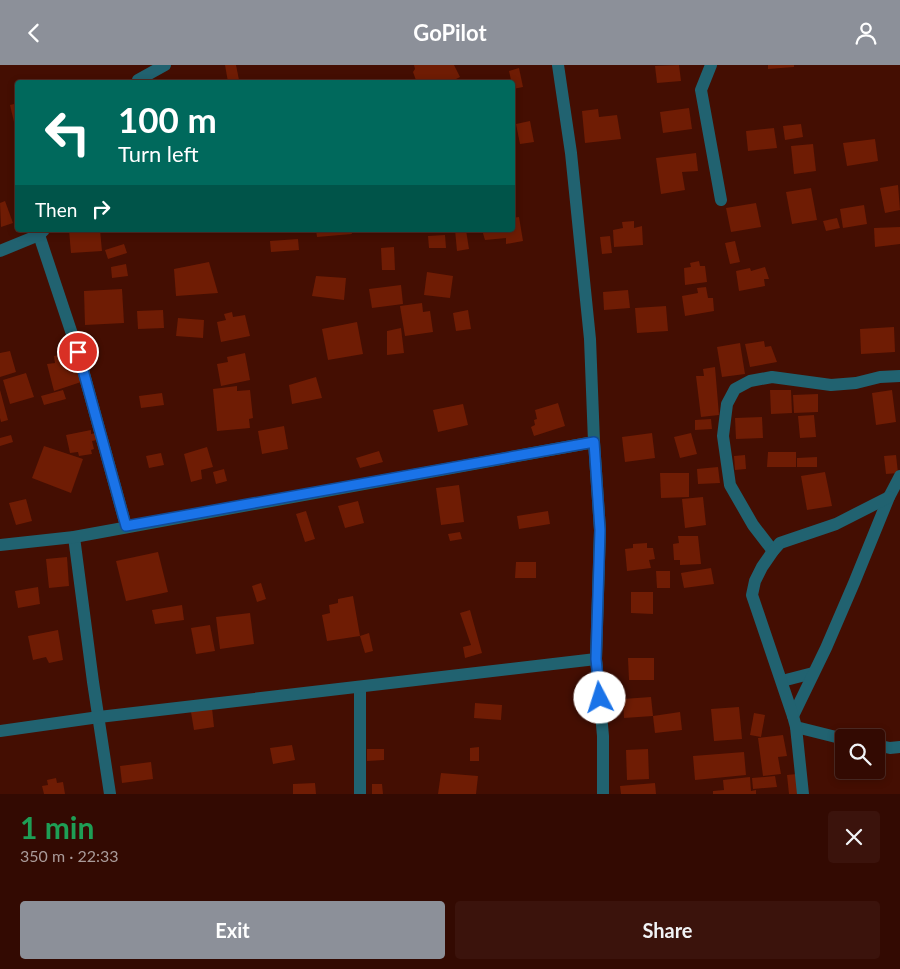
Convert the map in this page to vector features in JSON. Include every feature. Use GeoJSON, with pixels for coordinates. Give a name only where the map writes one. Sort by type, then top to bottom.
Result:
{"type":"FeatureCollection","features":[{"type":"Feature","properties":{"kind":"street"},"geometry":{"type":"LineString","coordinates":[[140,80],[165,65]]}},
{"type":"Feature","properties":{"kind":"street"},"geometry":{"type":"LineString","coordinates":[[558,65],[571,153],[590,339],[600,530],[596,659],[603,736],[604,794]]}},
{"type":"Feature","properties":{"kind":"street"},"geometry":{"type":"LineString","coordinates":[[712,65],[701,90],[721,200]]}},
{"type":"Feature","properties":{"kind":"street"},"geometry":{"type":"LineString","coordinates":[[0,251],[42,232],[78,352],[126,526]]}},
{"type":"Feature","properties":{"kind":"street"},"geometry":{"type":"LineString","coordinates":[[773,551],[753,525],[730,485],[723,436],[726,404],[735,389],[750,381],[772,377],[832,385],[856,383],[880,377],[900,377]]}},
{"type":"Feature","properties":{"kind":"street"},"geometry":{"type":"LineString","coordinates":[[0,545],[74,537],[594,442]]}},
{"type":"Feature","properties":{"kind":"street"},"geometry":{"type":"LineString","coordinates":[[795,722],[813,673],[826,648],[889,497],[900,476]]}},
{"type":"Feature","properties":{"kind":"street"},"geometry":{"type":"LineString","coordinates":[[802,794],[795,722],[752,595],[755,581],[780,543],[836,524],[889,497]]}},
{"type":"Feature","properties":{"kind":"street"},"geometry":{"type":"LineString","coordinates":[[74,537],[110,794]]}},
{"type":"Feature","properties":{"kind":"street"},"geometry":{"type":"LineString","coordinates":[[0,731],[99,717],[596,659]]}},
{"type":"Feature","properties":{"kind":"street"},"geometry":{"type":"LineString","coordinates":[[782,681],[813,673]]}},
{"type":"Feature","properties":{"kind":"street"},"geometry":{"type":"LineString","coordinates":[[360,687],[360,794]]}},
{"type":"Feature","properties":{"kind":"street"},"geometry":{"type":"LineString","coordinates":[[795,722],[835,736]]}},
{"type":"Feature","properties":{"kind":"street"},"geometry":{"type":"LineString","coordinates":[[885,747],[900,747]]}},
{"type":"Feature","properties":{"kind":"building"},"geometry":{"type":"Polygon","coordinates":[[[225,65],[236,65],[239,80],[228,80],[225,65]]]}},
{"type":"Feature","properties":{"kind":"building"},"geometry":{"type":"Polygon","coordinates":[[[414,65],[454,65],[460,77],[454,80],[416,80],[413,72],[415,69],[414,65]]]}},
{"type":"Feature","properties":{"kind":"building"},"geometry":{"type":"Polygon","coordinates":[[[679,65],[681,81],[657,83],[655,66],[679,65]]]}},
{"type":"Feature","properties":{"kind":"building"},"geometry":{"type":"Polygon","coordinates":[[[768,65],[794,65],[794,67],[768,69],[768,65]]]}},
{"type":"Feature","properties":{"kind":"building"},"geometry":{"type":"Polygon","coordinates":[[[519,68],[523,87],[515,89],[515,80],[511,80],[509,71],[519,68]]]}},
{"type":"Feature","properties":{"kind":"building"},"geometry":{"type":"Polygon","coordinates":[[[15,104],[14,122],[10,105],[15,104]]]}},
{"type":"Feature","properties":{"kind":"building"},"geometry":{"type":"Polygon","coordinates":[[[689,108],[692,129],[663,133],[660,112],[689,108]]]}},
{"type":"Feature","properties":{"kind":"building"},"geometry":{"type":"Polygon","coordinates":[[[598,109],[599,117],[617,115],[621,139],[585,143],[582,111],[598,109]]]}},
{"type":"Feature","properties":{"kind":"building"},"geometry":{"type":"Polygon","coordinates":[[[530,121],[534,142],[520,144],[516,124],[530,121]]]}},
{"type":"Feature","properties":{"kind":"building"},"geometry":{"type":"Polygon","coordinates":[[[801,124],[803,137],[785,140],[783,126],[801,124]]]}},
{"type":"Feature","properties":{"kind":"building"},"geometry":{"type":"Polygon","coordinates":[[[774,128],[777,148],[748,151],[746,131],[774,128]]]}},
{"type":"Feature","properties":{"kind":"building"},"geometry":{"type":"Polygon","coordinates":[[[875,139],[878,161],[847,166],[843,143],[875,139]]]}},
{"type":"Feature","properties":{"kind":"building"},"geometry":{"type":"Polygon","coordinates":[[[813,144],[816,171],[794,174],[791,146],[813,144]]]}},
{"type":"Feature","properties":{"kind":"building"},"geometry":{"type":"Polygon","coordinates":[[[696,153],[698,171],[682,172],[685,190],[661,194],[656,158],[696,153]]]}},
{"type":"Feature","properties":{"kind":"building"},"geometry":{"type":"Polygon","coordinates":[[[898,185],[900,210],[885,213],[880,188],[898,185]]]}},
{"type":"Feature","properties":{"kind":"building"},"geometry":{"type":"Polygon","coordinates":[[[811,188],[817,220],[792,224],[786,192],[811,188]]]}},
{"type":"Feature","properties":{"kind":"building"},"geometry":{"type":"Polygon","coordinates":[[[5,201],[13,223],[1,227],[0,203],[5,201]]]}},
{"type":"Feature","properties":{"kind":"building"},"geometry":{"type":"Polygon","coordinates":[[[756,203],[761,227],[731,232],[726,208],[756,203]]]}},
{"type":"Feature","properties":{"kind":"building"},"geometry":{"type":"Polygon","coordinates":[[[864,205],[867,224],[843,228],[840,209],[864,205]]]}},
{"type":"Feature","properties":{"kind":"building"},"geometry":{"type":"Polygon","coordinates":[[[519,217],[523,241],[506,244],[506,238],[485,240],[483,232],[515,232],[515,218],[519,217]]]}},
{"type":"Feature","properties":{"kind":"building"},"geometry":{"type":"Polygon","coordinates":[[[837,218],[840,228],[826,231],[823,221],[837,218]]]}},
{"type":"Feature","properties":{"kind":"building"},"geometry":{"type":"Polygon","coordinates":[[[634,221],[634,228],[642,226],[643,245],[614,247],[613,230],[623,228],[622,222],[634,221]]]}},
{"type":"Feature","properties":{"kind":"building"},"geometry":{"type":"Polygon","coordinates":[[[900,227],[900,244],[875,247],[874,228],[900,227]]]}},
{"type":"Feature","properties":{"kind":"building"},"geometry":{"type":"Polygon","coordinates":[[[69,232],[100,232],[102,251],[71,253],[69,232]]]}},
{"type":"Feature","properties":{"kind":"building"},"geometry":{"type":"Polygon","coordinates":[[[316,232],[352,232],[352,234],[317,237],[316,232]]]}},
{"type":"Feature","properties":{"kind":"building"},"geometry":{"type":"Polygon","coordinates":[[[455,232],[466,232],[469,249],[457,251],[455,232]]]}},
{"type":"Feature","properties":{"kind":"building"},"geometry":{"type":"Polygon","coordinates":[[[445,235],[446,248],[429,248],[428,236],[445,235]]]}},
{"type":"Feature","properties":{"kind":"building"},"geometry":{"type":"Polygon","coordinates":[[[610,236],[612,253],[602,254],[600,237],[610,236]]]}},
{"type":"Feature","properties":{"kind":"building"},"geometry":{"type":"Polygon","coordinates":[[[298,239],[299,250],[271,252],[270,241],[298,239]]]}},
{"type":"Feature","properties":{"kind":"building"},"geometry":{"type":"Polygon","coordinates":[[[735,241],[740,262],[730,264],[725,243],[735,241]]]}},
{"type":"Feature","properties":{"kind":"building"},"geometry":{"type":"Polygon","coordinates":[[[124,244],[127,253],[108,259],[105,250],[124,244]]]}},
{"type":"Feature","properties":{"kind":"building"},"geometry":{"type":"Polygon","coordinates":[[[394,247],[395,270],[382,270],[381,248],[394,247]]]}},
{"type":"Feature","properties":{"kind":"building"},"geometry":{"type":"Polygon","coordinates":[[[699,261],[700,266],[705,266],[707,282],[685,285],[684,268],[691,267],[690,263],[699,261]]]}},
{"type":"Feature","properties":{"kind":"building"},"geometry":{"type":"Polygon","coordinates":[[[209,262],[218,293],[176,296],[174,269],[209,262]]]}},
{"type":"Feature","properties":{"kind":"building"},"geometry":{"type":"Polygon","coordinates":[[[126,264],[128,276],[112,278],[111,267],[126,264]]]}},
{"type":"Feature","properties":{"kind":"building"},"geometry":{"type":"Polygon","coordinates":[[[765,267],[769,279],[764,279],[765,286],[739,291],[736,271],[750,268],[751,271],[765,267]]]}},
{"type":"Feature","properties":{"kind":"building"},"geometry":{"type":"Polygon","coordinates":[[[427,272],[453,276],[450,298],[424,295],[427,272]]]}},
{"type":"Feature","properties":{"kind":"building"},"geometry":{"type":"Polygon","coordinates":[[[316,276],[346,278],[344,300],[312,296],[316,276]]]}},
{"type":"Feature","properties":{"kind":"building"},"geometry":{"type":"Polygon","coordinates":[[[401,285],[403,304],[372,308],[369,289],[401,285]]]}},
{"type":"Feature","properties":{"kind":"building"},"geometry":{"type":"Polygon","coordinates":[[[706,287],[708,298],[713,298],[714,311],[685,316],[682,296],[698,293],[697,288],[706,287]]]}},
{"type":"Feature","properties":{"kind":"building"},"geometry":{"type":"Polygon","coordinates":[[[122,289],[124,323],[85,325],[84,291],[122,289]]]}},
{"type":"Feature","properties":{"kind":"building"},"geometry":{"type":"Polygon","coordinates":[[[628,290],[630,308],[604,310],[603,292],[628,290]]]}},
{"type":"Feature","properties":{"kind":"building"},"geometry":{"type":"Polygon","coordinates":[[[422,303],[423,312],[430,311],[433,332],[405,336],[400,306],[422,303]]]}},
{"type":"Feature","properties":{"kind":"building"},"geometry":{"type":"Polygon","coordinates":[[[666,306],[668,331],[637,333],[635,308],[666,306]]]}},
{"type":"Feature","properties":{"kind":"building"},"geometry":{"type":"Polygon","coordinates":[[[163,310],[164,328],[138,329],[137,311],[163,310]]]}},
{"type":"Feature","properties":{"kind":"building"},"geometry":{"type":"Polygon","coordinates":[[[468,310],[471,329],[456,331],[453,313],[468,310]]]}},
{"type":"Feature","properties":{"kind":"building"},"geometry":{"type":"Polygon","coordinates":[[[232,312],[233,317],[245,315],[250,336],[221,342],[217,322],[226,320],[224,314],[232,312]]]}},
{"type":"Feature","properties":{"kind":"building"},"geometry":{"type":"Polygon","coordinates":[[[178,318],[204,320],[203,338],[176,336],[178,318]]]}},
{"type":"Feature","properties":{"kind":"building"},"geometry":{"type":"Polygon","coordinates":[[[357,322],[363,354],[328,360],[322,329],[357,322]]]}},
{"type":"Feature","properties":{"kind":"building"},"geometry":{"type":"Polygon","coordinates":[[[894,327],[895,352],[861,354],[860,329],[894,327]]]}},
{"type":"Feature","properties":{"kind":"building"},"geometry":{"type":"Polygon","coordinates":[[[401,328],[404,353],[387,355],[387,331],[401,328]]]}},
{"type":"Feature","properties":{"kind":"building"},"geometry":{"type":"Polygon","coordinates":[[[764,341],[765,347],[771,346],[777,362],[750,367],[745,344],[764,341]]]}},
{"type":"Feature","properties":{"kind":"building"},"geometry":{"type":"Polygon","coordinates":[[[740,343],[745,374],[722,377],[717,347],[740,343]]]}},
{"type":"Feature","properties":{"kind":"building"},"geometry":{"type":"Polygon","coordinates":[[[10,351],[16,372],[0,377],[0,353],[10,351]]]}},
{"type":"Feature","properties":{"kind":"building"},"geometry":{"type":"Polygon","coordinates":[[[73,352],[81,382],[54,391],[47,364],[55,363],[54,356],[73,352]]]}},
{"type":"Feature","properties":{"kind":"building"},"geometry":{"type":"Polygon","coordinates":[[[245,353],[250,380],[221,386],[217,364],[228,362],[227,357],[245,353]]]}},
{"type":"Feature","properties":{"kind":"building"},"geometry":{"type":"Polygon","coordinates":[[[715,367],[719,415],[701,417],[696,376],[704,376],[703,369],[715,367]]]}},
{"type":"Feature","properties":{"kind":"building"},"geometry":{"type":"Polygon","coordinates":[[[26,373],[34,397],[10,404],[3,380],[26,373]]]}},
{"type":"Feature","properties":{"kind":"building"},"geometry":{"type":"Polygon","coordinates":[[[316,377],[322,398],[292,404],[289,385],[316,377]]]}},
{"type":"Feature","properties":{"kind":"building"},"geometry":{"type":"Polygon","coordinates":[[[237,386],[237,391],[250,390],[253,418],[249,419],[250,428],[217,431],[213,389],[237,386]]]}},
{"type":"Feature","properties":{"kind":"building"},"geometry":{"type":"Polygon","coordinates":[[[0,390],[8,420],[1,422],[0,418],[0,390]]]}},
{"type":"Feature","properties":{"kind":"building"},"geometry":{"type":"Polygon","coordinates":[[[63,390],[66,399],[44,405],[41,396],[63,390]]]}},
{"type":"Feature","properties":{"kind":"building"},"geometry":{"type":"Polygon","coordinates":[[[770,390],[791,390],[792,413],[771,414],[770,390]]]}},
{"type":"Feature","properties":{"kind":"building"},"geometry":{"type":"Polygon","coordinates":[[[892,390],[896,422],[876,425],[872,393],[892,390]]]}},
{"type":"Feature","properties":{"kind":"building"},"geometry":{"type":"Polygon","coordinates":[[[162,393],[164,405],[141,408],[139,396],[162,393]]]}},
{"type":"Feature","properties":{"kind":"building"},"geometry":{"type":"Polygon","coordinates":[[[818,394],[818,412],[794,413],[793,395],[818,394]]]}},
{"type":"Feature","properties":{"kind":"building"},"geometry":{"type":"Polygon","coordinates":[[[558,403],[565,426],[534,436],[531,427],[535,425],[534,420],[537,419],[535,410],[558,403]]]}},
{"type":"Feature","properties":{"kind":"building"},"geometry":{"type":"Polygon","coordinates":[[[463,404],[468,425],[438,432],[433,410],[463,404]]]}},
{"type":"Feature","properties":{"kind":"building"},"geometry":{"type":"Polygon","coordinates":[[[814,415],[816,437],[800,438],[798,416],[814,415]]]}},
{"type":"Feature","properties":{"kind":"building"},"geometry":{"type":"Polygon","coordinates":[[[762,417],[763,438],[736,439],[735,418],[762,417]]]}},
{"type":"Feature","properties":{"kind":"building"},"geometry":{"type":"Polygon","coordinates":[[[711,419],[712,429],[695,430],[695,420],[711,419]]]}},
{"type":"Feature","properties":{"kind":"building"},"geometry":{"type":"Polygon","coordinates":[[[284,426],[288,449],[262,454],[258,431],[284,426]]]}},
{"type":"Feature","properties":{"kind":"building"},"geometry":{"type":"Polygon","coordinates":[[[91,430],[91,434],[96,433],[97,440],[92,441],[94,449],[91,450],[92,454],[79,456],[78,452],[70,453],[66,435],[91,430]]]}},
{"type":"Feature","properties":{"kind":"building"},"geometry":{"type":"Polygon","coordinates":[[[652,433],[655,458],[625,462],[622,437],[652,433]]]}},
{"type":"Feature","properties":{"kind":"building"},"geometry":{"type":"Polygon","coordinates":[[[691,433],[697,454],[680,458],[674,437],[691,433]]]}},
{"type":"Feature","properties":{"kind":"building"},"geometry":{"type":"Polygon","coordinates":[[[11,435],[13,442],[0,446],[0,438],[11,435]]]}},
{"type":"Feature","properties":{"kind":"building"},"geometry":{"type":"Polygon","coordinates":[[[44,446],[83,459],[71,493],[32,478],[44,446]]]}},
{"type":"Feature","properties":{"kind":"building"},"geometry":{"type":"Polygon","coordinates":[[[207,447],[213,467],[201,470],[202,479],[191,482],[184,454],[207,447]]]}},
{"type":"Feature","properties":{"kind":"building"},"geometry":{"type":"Polygon","coordinates":[[[379,451],[383,462],[360,468],[356,458],[379,451]]]}},
{"type":"Feature","properties":{"kind":"building"},"geometry":{"type":"Polygon","coordinates":[[[768,452],[796,452],[796,467],[767,467],[768,452]]]}},
{"type":"Feature","properties":{"kind":"building"},"geometry":{"type":"Polygon","coordinates":[[[161,453],[164,465],[149,468],[146,456],[161,453]]]}},
{"type":"Feature","properties":{"kind":"building"},"geometry":{"type":"Polygon","coordinates":[[[745,455],[746,469],[735,470],[734,456],[745,455]]]}},
{"type":"Feature","properties":{"kind":"building"},"geometry":{"type":"Polygon","coordinates":[[[896,455],[898,473],[886,474],[884,456],[896,455]]]}},
{"type":"Feature","properties":{"kind":"building"},"geometry":{"type":"Polygon","coordinates":[[[817,457],[817,467],[797,467],[797,458],[817,457]]]}},
{"type":"Feature","properties":{"kind":"building"},"geometry":{"type":"Polygon","coordinates":[[[718,467],[720,483],[698,484],[697,469],[718,467]]]}},
{"type":"Feature","properties":{"kind":"building"},"geometry":{"type":"Polygon","coordinates":[[[224,469],[227,481],[216,484],[213,472],[224,469]]]}},
{"type":"Feature","properties":{"kind":"building"},"geometry":{"type":"Polygon","coordinates":[[[825,472],[832,506],[807,510],[801,476],[825,472]]]}},
{"type":"Feature","properties":{"kind":"building"},"geometry":{"type":"Polygon","coordinates":[[[660,473],[689,473],[689,497],[661,498],[660,473]]]}},
{"type":"Feature","properties":{"kind":"building"},"geometry":{"type":"Polygon","coordinates":[[[459,485],[464,522],[441,525],[436,488],[459,485]]]}},
{"type":"Feature","properties":{"kind":"building"},"geometry":{"type":"Polygon","coordinates":[[[703,497],[706,525],[685,528],[682,499],[703,497]]]}},
{"type":"Feature","properties":{"kind":"building"},"geometry":{"type":"Polygon","coordinates":[[[26,499],[32,521],[16,525],[9,503],[26,499]]]}},
{"type":"Feature","properties":{"kind":"building"},"geometry":{"type":"Polygon","coordinates":[[[358,501],[364,523],[345,528],[338,506],[358,501]]]}},
{"type":"Feature","properties":{"kind":"building"},"geometry":{"type":"Polygon","coordinates":[[[306,511],[315,539],[305,542],[296,514],[306,511]]]}},
{"type":"Feature","properties":{"kind":"building"},"geometry":{"type":"Polygon","coordinates":[[[548,511],[550,524],[519,529],[517,516],[548,511]]]}},
{"type":"Feature","properties":{"kind":"building"},"geometry":{"type":"Polygon","coordinates":[[[460,532],[462,539],[450,541],[448,534],[460,532]]]}},
{"type":"Feature","properties":{"kind":"building"},"geometry":{"type":"Polygon","coordinates":[[[678,536],[698,536],[701,564],[680,565],[680,560],[674,560],[673,544],[679,543],[678,536]]]}},
{"type":"Feature","properties":{"kind":"building"},"geometry":{"type":"Polygon","coordinates":[[[647,543],[647,548],[653,548],[655,559],[649,560],[651,568],[627,571],[625,549],[633,548],[633,544],[647,543]]]}},
{"type":"Feature","properties":{"kind":"building"},"geometry":{"type":"Polygon","coordinates":[[[158,552],[168,592],[126,601],[116,561],[158,552]]]}},
{"type":"Feature","properties":{"kind":"building"},"geometry":{"type":"Polygon","coordinates":[[[67,557],[69,586],[49,588],[46,559],[67,557]]]}},
{"type":"Feature","properties":{"kind":"building"},"geometry":{"type":"Polygon","coordinates":[[[516,562],[536,562],[536,578],[515,578],[516,562]]]}},
{"type":"Feature","properties":{"kind":"building"},"geometry":{"type":"Polygon","coordinates":[[[711,568],[714,584],[684,588],[681,573],[711,568]]]}},
{"type":"Feature","properties":{"kind":"building"},"geometry":{"type":"Polygon","coordinates":[[[656,571],[670,571],[670,588],[657,588],[656,571]]]}},
{"type":"Feature","properties":{"kind":"building"},"geometry":{"type":"Polygon","coordinates":[[[261,583],[266,599],[257,602],[252,586],[261,583]]]}},
{"type":"Feature","properties":{"kind":"building"},"geometry":{"type":"Polygon","coordinates":[[[38,587],[40,604],[18,608],[15,591],[38,587]]]}},
{"type":"Feature","properties":{"kind":"building"},"geometry":{"type":"Polygon","coordinates":[[[631,592],[653,592],[653,614],[631,613],[631,592]]]}},
{"type":"Feature","properties":{"kind":"building"},"geometry":{"type":"Polygon","coordinates":[[[353,596],[360,636],[327,641],[322,615],[330,613],[329,605],[338,603],[338,599],[353,596]]]}},
{"type":"Feature","properties":{"kind":"building"},"geometry":{"type":"Polygon","coordinates":[[[182,605],[184,620],[155,624],[152,610],[182,605]]]}},
{"type":"Feature","properties":{"kind":"building"},"geometry":{"type":"Polygon","coordinates":[[[470,610],[482,653],[465,658],[463,647],[471,645],[460,613],[470,610]]]}},
{"type":"Feature","properties":{"kind":"building"},"geometry":{"type":"Polygon","coordinates":[[[250,613],[254,644],[220,649],[216,617],[250,613]]]}},
{"type":"Feature","properties":{"kind":"building"},"geometry":{"type":"Polygon","coordinates":[[[210,625],[215,651],[196,654],[191,628],[210,625]]]}},
{"type":"Feature","properties":{"kind":"building"},"geometry":{"type":"Polygon","coordinates":[[[58,630],[63,660],[49,663],[46,657],[33,660],[28,636],[58,630]]]}},
{"type":"Feature","properties":{"kind":"building"},"geometry":{"type":"Polygon","coordinates":[[[369,633],[373,651],[365,653],[360,636],[369,633]]]}},
{"type":"Feature","properties":{"kind":"building"},"geometry":{"type":"Polygon","coordinates":[[[628,658],[654,658],[654,680],[629,680],[628,658]]]}},
{"type":"Feature","properties":{"kind":"building"},"geometry":{"type":"Polygon","coordinates":[[[651,697],[653,716],[624,718],[623,699],[651,697]]]}},
{"type":"Feature","properties":{"kind":"building"},"geometry":{"type":"Polygon","coordinates":[[[475,703],[502,705],[501,720],[474,718],[475,703]]]}},
{"type":"Feature","properties":{"kind":"building"},"geometry":{"type":"Polygon","coordinates":[[[739,707],[742,739],[714,741],[711,709],[739,707]]]}},
{"type":"Feature","properties":{"kind":"building"},"geometry":{"type":"Polygon","coordinates":[[[212,708],[214,727],[194,730],[191,712],[212,708]]]}},
{"type":"Feature","properties":{"kind":"building"},"geometry":{"type":"Polygon","coordinates":[[[680,712],[682,730],[655,733],[653,716],[680,712]]]}},
{"type":"Feature","properties":{"kind":"building"},"geometry":{"type":"Polygon","coordinates":[[[754,713],[765,715],[761,737],[750,735],[754,713]]]}},
{"type":"Feature","properties":{"kind":"building"},"geometry":{"type":"Polygon","coordinates":[[[783,735],[787,756],[778,757],[781,774],[763,776],[758,738],[783,735]]]}},
{"type":"Feature","properties":{"kind":"building"},"geometry":{"type":"Polygon","coordinates":[[[292,745],[295,760],[273,764],[270,748],[292,745]]]}},
{"type":"Feature","properties":{"kind":"building"},"geometry":{"type":"Polygon","coordinates":[[[479,747],[479,761],[470,761],[470,748],[479,747]]]}},
{"type":"Feature","properties":{"kind":"building"},"geometry":{"type":"Polygon","coordinates":[[[367,749],[384,749],[384,760],[367,761],[367,749]]]}},
{"type":"Feature","properties":{"kind":"building"},"geometry":{"type":"Polygon","coordinates":[[[648,749],[649,779],[627,780],[626,750],[648,749]]]}},
{"type":"Feature","properties":{"kind":"building"},"geometry":{"type":"Polygon","coordinates":[[[744,752],[746,775],[695,780],[693,756],[744,752]]]}},
{"type":"Feature","properties":{"kind":"building"},"geometry":{"type":"Polygon","coordinates":[[[151,762],[153,779],[122,783],[120,766],[151,762]]]}},
{"type":"Feature","properties":{"kind":"building"},"geometry":{"type":"Polygon","coordinates":[[[441,773],[478,776],[476,794],[438,794],[441,773]]]}},
{"type":"Feature","properties":{"kind":"building"},"geometry":{"type":"Polygon","coordinates":[[[797,774],[799,794],[789,794],[787,775],[797,774]]]}},
{"type":"Feature","properties":{"kind":"building"},"geometry":{"type":"Polygon","coordinates":[[[775,776],[777,787],[753,789],[752,778],[775,776]]]}},
{"type":"Feature","properties":{"kind":"building"},"geometry":{"type":"Polygon","coordinates":[[[750,777],[751,791],[756,790],[756,794],[713,794],[713,791],[724,790],[723,780],[750,777]]]}},
{"type":"Feature","properties":{"kind":"building"},"geometry":{"type":"Polygon","coordinates":[[[56,778],[57,783],[63,782],[65,794],[44,794],[42,786],[48,785],[47,780],[56,778]]]}},
{"type":"Feature","properties":{"kind":"building"},"geometry":{"type":"Polygon","coordinates":[[[315,783],[316,794],[293,794],[293,784],[315,783]]]}},
{"type":"Feature","properties":{"kind":"building"},"geometry":{"type":"Polygon","coordinates":[[[655,783],[656,794],[621,794],[620,786],[655,783]]]}},
{"type":"Feature","properties":{"kind":"building"},"geometry":{"type":"Polygon","coordinates":[[[372,784],[382,784],[383,794],[372,794],[372,784]]]}},
{"type":"Feature","properties":{"kind":"route"},"geometry":{"type":"LineString","coordinates":[[78,352],[126,526],[594,442],[600,530],[596,659],[600,698]]}}]}
